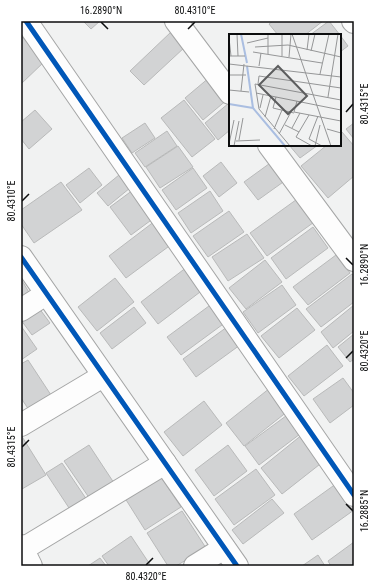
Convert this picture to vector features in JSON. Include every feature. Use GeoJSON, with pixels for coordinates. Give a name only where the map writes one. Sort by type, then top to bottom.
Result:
{"type":"FeatureCollection","features":[{"type":"Feature","properties":{"kind":"street"},"geometry":{"type":"LineString","coordinates":[[26,21],[354,494]]}},
{"type":"Feature","properties":{"kind":"street"},"geometry":{"type":"LineString","coordinates":[[176,21],[229,92]]}},
{"type":"Feature","properties":{"kind":"street"},"geometry":{"type":"LineString","coordinates":[[269,146],[354,260]]}},
{"type":"Feature","properties":{"kind":"street"},"geometry":{"type":"LineString","coordinates":[[21,257],[237,566]]}},
{"type":"Feature","properties":{"kind":"street"},"geometry":{"type":"LineString","coordinates":[[21,310],[46,294]]}},
{"type":"Feature","properties":{"kind":"street"},"geometry":{"type":"LineString","coordinates":[[21,426],[103,376]]}},
{"type":"Feature","properties":{"kind":"street"},"geometry":{"type":"LineString","coordinates":[[25,554],[165,463]]}},
{"type":"Feature","properties":{"kind":"street"},"geometry":{"type":"LineString","coordinates":[[195,566],[224,548]]}},
{"type":"Feature","properties":{"kind":"building"},"geometry":{"type":"Polygon","coordinates":[[[83,21],[100,21],[91,29],[83,21]]]}},
{"type":"Feature","properties":{"kind":"building"},"geometry":{"type":"Polygon","coordinates":[[[273,21],[323,21],[306,34],[277,34],[269,24],[273,21]]]}},
{"type":"Feature","properties":{"kind":"building"},"geometry":{"type":"Polygon","coordinates":[[[329,21],[339,34],[311,34],[329,21]]]}},
{"type":"Feature","properties":{"kind":"building"},"geometry":{"type":"Polygon","coordinates":[[[171,32],[185,47],[144,85],[130,71],[171,32]]]}},
{"type":"Feature","properties":{"kind":"building"},"geometry":{"type":"Polygon","coordinates":[[[21,36],[45,61],[21,84],[21,36]]]}},
{"type":"Feature","properties":{"kind":"building"},"geometry":{"type":"Polygon","coordinates":[[[341,36],[348,46],[341,51],[341,36]]]}},
{"type":"Feature","properties":{"kind":"building"},"geometry":{"type":"Polygon","coordinates":[[[210,77],[228,99],[203,120],[185,98],[210,77]]]}},
{"type":"Feature","properties":{"kind":"building"},"geometry":{"type":"Polygon","coordinates":[[[184,100],[215,139],[192,157],[161,118],[184,100]]]}},
{"type":"Feature","properties":{"kind":"building"},"geometry":{"type":"Polygon","coordinates":[[[229,103],[229,131],[218,140],[205,123],[229,103]]]}},
{"type":"Feature","properties":{"kind":"building"},"geometry":{"type":"Polygon","coordinates":[[[35,110],[52,129],[29,149],[21,139],[21,122],[35,110]]]}},
{"type":"Feature","properties":{"kind":"building"},"geometry":{"type":"Polygon","coordinates":[[[145,123],[155,138],[132,153],[122,138],[145,123]]]}},
{"type":"Feature","properties":{"kind":"building"},"geometry":{"type":"Polygon","coordinates":[[[354,123],[354,139],[346,129],[354,123]]]}},
{"type":"Feature","properties":{"kind":"building"},"geometry":{"type":"Polygon","coordinates":[[[167,131],[177,146],[145,167],[135,153],[167,131]]]}},
{"type":"Feature","properties":{"kind":"building"},"geometry":{"type":"Polygon","coordinates":[[[342,132],[354,146],[354,176],[328,198],[301,166],[326,146],[341,146],[342,132]]]}},
{"type":"Feature","properties":{"kind":"building"},"geometry":{"type":"Polygon","coordinates":[[[178,146],[193,167],[160,188],[146,167],[178,146]]]}},
{"type":"Feature","properties":{"kind":"building"},"geometry":{"type":"Polygon","coordinates":[[[290,146],[317,146],[300,158],[290,146]]]}},
{"type":"Feature","properties":{"kind":"building"},"geometry":{"type":"Polygon","coordinates":[[[273,161],[286,180],[258,200],[244,182],[273,161]]]}},
{"type":"Feature","properties":{"kind":"building"},"geometry":{"type":"Polygon","coordinates":[[[221,162],[237,183],[219,197],[203,176],[221,162]]]}},
{"type":"Feature","properties":{"kind":"building"},"geometry":{"type":"Polygon","coordinates":[[[89,168],[102,185],[80,203],[66,185],[89,168]]]}},
{"type":"Feature","properties":{"kind":"building"},"geometry":{"type":"Polygon","coordinates":[[[193,168],[207,188],[176,210],[162,190],[193,168]]]}},
{"type":"Feature","properties":{"kind":"building"},"geometry":{"type":"Polygon","coordinates":[[[119,175],[130,188],[108,206],[97,193],[119,175]]]}},
{"type":"Feature","properties":{"kind":"building"},"geometry":{"type":"Polygon","coordinates":[[[61,182],[82,210],[34,243],[21,224],[21,210],[61,182]]]}},
{"type":"Feature","properties":{"kind":"building"},"geometry":{"type":"Polygon","coordinates":[[[133,190],[154,218],[131,235],[110,207],[133,190]]]}},
{"type":"Feature","properties":{"kind":"building"},"geometry":{"type":"Polygon","coordinates":[[[210,191],[223,211],[191,233],[178,213],[210,191]]]}},
{"type":"Feature","properties":{"kind":"building"},"geometry":{"type":"Polygon","coordinates":[[[300,197],[317,220],[267,256],[250,233],[300,197]]]}},
{"type":"Feature","properties":{"kind":"building"},"geometry":{"type":"Polygon","coordinates":[[[229,211],[244,232],[208,257],[193,236],[229,211]]]}},
{"type":"Feature","properties":{"kind":"building"},"geometry":{"type":"Polygon","coordinates":[[[155,221],[172,244],[126,278],[109,256],[155,221]]]}},
{"type":"Feature","properties":{"kind":"building"},"geometry":{"type":"Polygon","coordinates":[[[313,227],[328,248],[286,279],[271,258],[313,227]]]}},
{"type":"Feature","properties":{"kind":"building"},"geometry":{"type":"Polygon","coordinates":[[[247,234],[264,258],[228,281],[212,257],[247,234]]]}},
{"type":"Feature","properties":{"kind":"building"},"geometry":{"type":"Polygon","coordinates":[[[336,255],[350,273],[308,305],[293,287],[336,255]]]}},
{"type":"Feature","properties":{"kind":"building"},"geometry":{"type":"Polygon","coordinates":[[[265,260],[282,282],[246,309],[229,288],[265,260]]]}},
{"type":"Feature","properties":{"kind":"building"},"geometry":{"type":"Polygon","coordinates":[[[187,267],[204,289],[158,324],[141,302],[187,267]]]}},
{"type":"Feature","properties":{"kind":"building"},"geometry":{"type":"Polygon","coordinates":[[[352,274],[354,276],[354,302],[321,327],[306,309],[352,274]]]}},
{"type":"Feature","properties":{"kind":"building"},"geometry":{"type":"Polygon","coordinates":[[[115,278],[134,302],[97,331],[78,307],[115,278]]]}},
{"type":"Feature","properties":{"kind":"building"},"geometry":{"type":"Polygon","coordinates":[[[21,279],[30,294],[21,300],[21,279]]]}},
{"type":"Feature","properties":{"kind":"building"},"geometry":{"type":"Polygon","coordinates":[[[282,285],[296,305],[258,333],[243,312],[282,285]]]}},
{"type":"Feature","properties":{"kind":"building"},"geometry":{"type":"Polygon","coordinates":[[[213,303],[226,322],[181,355],[167,337],[213,303]]]}},
{"type":"Feature","properties":{"kind":"building"},"geometry":{"type":"Polygon","coordinates":[[[36,304],[50,323],[32,335],[21,320],[36,304]]]}},
{"type":"Feature","properties":{"kind":"building"},"geometry":{"type":"Polygon","coordinates":[[[354,305],[354,331],[333,348],[321,332],[354,305]]]}},
{"type":"Feature","properties":{"kind":"building"},"geometry":{"type":"Polygon","coordinates":[[[134,307],[146,323],[112,349],[100,333],[134,307]]]}},
{"type":"Feature","properties":{"kind":"building"},"geometry":{"type":"Polygon","coordinates":[[[297,308],[315,330],[279,358],[261,336],[297,308]]]}},
{"type":"Feature","properties":{"kind":"building"},"geometry":{"type":"Polygon","coordinates":[[[21,326],[37,349],[21,360],[21,326]]]}},
{"type":"Feature","properties":{"kind":"building"},"geometry":{"type":"Polygon","coordinates":[[[227,327],[240,345],[196,377],[183,359],[227,327]]]}},
{"type":"Feature","properties":{"kind":"building"},"geometry":{"type":"Polygon","coordinates":[[[354,334],[354,359],[350,362],[338,347],[354,334]]]}},
{"type":"Feature","properties":{"kind":"building"},"geometry":{"type":"Polygon","coordinates":[[[327,345],[343,366],[304,396],[288,376],[327,345]]]}},
{"type":"Feature","properties":{"kind":"building"},"geometry":{"type":"Polygon","coordinates":[[[28,360],[51,395],[29,410],[21,398],[21,364],[28,360]]]}},
{"type":"Feature","properties":{"kind":"building"},"geometry":{"type":"Polygon","coordinates":[[[343,378],[354,393],[354,405],[330,423],[313,399],[343,378]]]}},
{"type":"Feature","properties":{"kind":"building"},"geometry":{"type":"Polygon","coordinates":[[[270,388],[288,411],[244,446],[226,423],[270,388]]]}},
{"type":"Feature","properties":{"kind":"building"},"geometry":{"type":"Polygon","coordinates":[[[204,401],[222,425],[183,456],[164,432],[204,401]]]}},
{"type":"Feature","properties":{"kind":"building"},"geometry":{"type":"Polygon","coordinates":[[[290,413],[304,431],[259,465],[245,446],[290,413]]]}},
{"type":"Feature","properties":{"kind":"building"},"geometry":{"type":"Polygon","coordinates":[[[303,434],[324,461],[282,494],[261,468],[303,434]]]}},
{"type":"Feature","properties":{"kind":"building"},"geometry":{"type":"Polygon","coordinates":[[[21,435],[46,475],[22,489],[21,487],[21,435]]]}},
{"type":"Feature","properties":{"kind":"building"},"geometry":{"type":"Polygon","coordinates":[[[89,445],[116,486],[92,502],[64,461],[89,445]]]}},
{"type":"Feature","properties":{"kind":"building"},"geometry":{"type":"Polygon","coordinates":[[[228,445],[247,471],[214,496],[195,470],[228,445]]]}},
{"type":"Feature","properties":{"kind":"building"},"geometry":{"type":"Polygon","coordinates":[[[62,463],[89,503],[73,514],[46,473],[62,463]]]}},
{"type":"Feature","properties":{"kind":"building"},"geometry":{"type":"Polygon","coordinates":[[[256,469],[275,495],[234,525],[215,499],[256,469]]]}},
{"type":"Feature","properties":{"kind":"building"},"geometry":{"type":"Polygon","coordinates":[[[158,473],[181,507],[145,530],[123,495],[158,473]]]}},
{"type":"Feature","properties":{"kind":"building"},"geometry":{"type":"Polygon","coordinates":[[[340,481],[354,500],[354,510],[312,540],[294,514],[340,481]]]}},
{"type":"Feature","properties":{"kind":"building"},"geometry":{"type":"Polygon","coordinates":[[[272,499],[284,513],[243,544],[232,530],[272,499]]]}},
{"type":"Feature","properties":{"kind":"building"},"geometry":{"type":"Polygon","coordinates":[[[182,511],[206,548],[176,566],[168,566],[147,533],[182,511]]]}},
{"type":"Feature","properties":{"kind":"building"},"geometry":{"type":"Polygon","coordinates":[[[131,536],[151,566],[109,566],[102,556],[131,536]]]}},
{"type":"Feature","properties":{"kind":"building"},"geometry":{"type":"Polygon","coordinates":[[[354,542],[354,566],[331,566],[328,561],[354,542]]]}},
{"type":"Feature","properties":{"kind":"building"},"geometry":{"type":"Polygon","coordinates":[[[318,555],[325,566],[302,566],[318,555]]]}},
{"type":"Feature","properties":{"kind":"building"},"geometry":{"type":"Polygon","coordinates":[[[100,558],[106,566],[88,566],[100,558]]]}},
{"type":"Feature","properties":{"kind":"cycle path"},"geometry":{"type":"LineString","coordinates":[[26,21],[354,495]]}},
{"type":"Feature","properties":{"kind":"cycle path"},"geometry":{"type":"LineString","coordinates":[[21,257],[237,566]]}}]}
